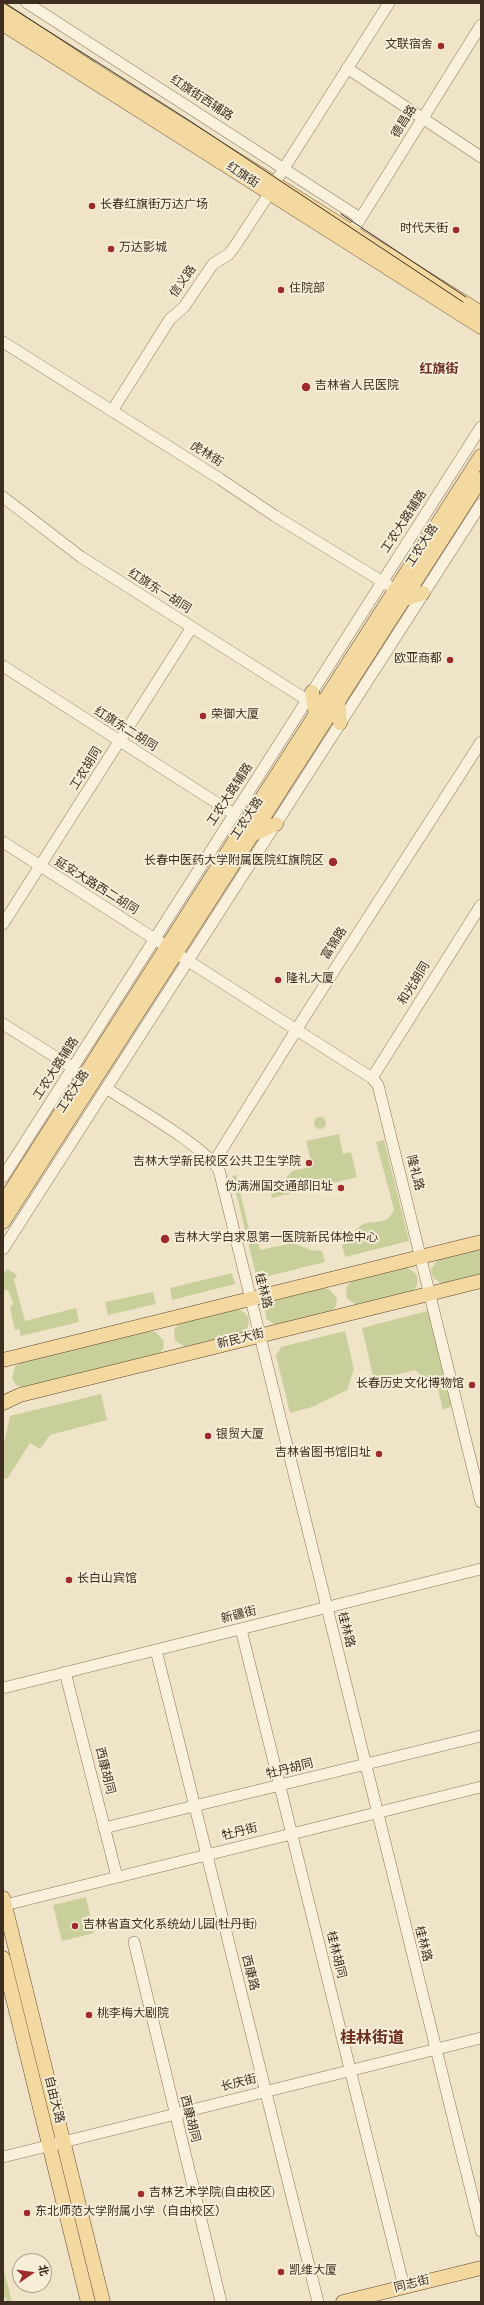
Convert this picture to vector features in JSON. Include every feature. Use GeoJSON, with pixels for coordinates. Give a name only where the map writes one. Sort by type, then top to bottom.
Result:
{"type":"FeatureCollection","features":[{"type":"Feature","properties":{"kind":"main road","name":"红旗街"},"geometry":{"type":"LineString","coordinates":[[3,10],[481,327]]}},
{"type":"Feature","properties":{"kind":"main road","name":"红旗街"},"geometry":{"type":"LineString","coordinates":[[3,24],[271,189],[352,232],[481,313]]}},
{"type":"Feature","properties":{"kind":"main road","name":"工农大路"},"geometry":{"type":"LineString","coordinates":[[3,1222],[338,701],[481,456]]}},
{"type":"Feature","properties":{"kind":"main road","name":"工农大路"},"geometry":{"type":"LineString","coordinates":[[3,1203],[177,953],[316,715],[481,479]]}},
{"type":"Feature","properties":{"kind":"main road"},"geometry":{"type":"LineString","coordinates":[[399,595],[424,593]]}},
{"type":"Feature","properties":{"kind":"main road"},"geometry":{"type":"LineString","coordinates":[[310,696],[316,715]]}},
{"type":"Feature","properties":{"kind":"main road"},"geometry":{"type":"LineString","coordinates":[[338,701],[340,723]]}},
{"type":"Feature","properties":{"kind":"main road"},"geometry":{"type":"LineString","coordinates":[[252,836],[276,824]]}},
{"type":"Feature","properties":{"kind":"main road"},"geometry":{"type":"LineString","coordinates":[[3,1360],[481,1242]]}},
{"type":"Feature","properties":{"kind":"main road","name":"新民大街"},"geometry":{"type":"LineString","coordinates":[[3,1403],[20,1394],[481,1281]]}},
{"type":"Feature","properties":{"kind":"main road","name":"自由大路"},"geometry":{"type":"LineString","coordinates":[[4,1901],[103,2302]]}},
{"type":"Feature","properties":{"kind":"main road","name":"自由大路"},"geometry":{"type":"LineString","coordinates":[[3,1958],[88,2302]]}},
{"type":"Feature","properties":{"kind":"main road","name":"同志街"},"geometry":{"type":"LineString","coordinates":[[343,2302],[481,2268]]}},
{"type":"Feature","properties":{"kind":"main road","name":"同志街"},"geometry":{"type":"LineString","coordinates":[[375,2302],[481,2276]]}},
{"type":"Feature","properties":{"kind":"street","name":"红旗街西辅路"},"geometry":{"type":"LineString","coordinates":[[27,3],[360,218]]}},
{"type":"Feature","properties":{"kind":"street","name":"信义路"},"geometry":{"type":"LineString","coordinates":[[112,411],[170,318],[184,307],[213,264],[229,254],[235,246],[389,3]]}},
{"type":"Feature","properties":{"kind":"street","name":"德昌路"},"geometry":{"type":"LineString","coordinates":[[352,232],[422,117],[481,25]]}},
{"type":"Feature","properties":{"kind":"street"},"geometry":{"type":"LineString","coordinates":[[347,68],[481,157]]}},
{"type":"Feature","properties":{"kind":"street","name":"虎林街"},"geometry":{"type":"LineString","coordinates":[[3,342],[275,516],[383,581],[399,595]]}},
{"type":"Feature","properties":{"kind":"street","name":"工农大路辅路"},"geometry":{"type":"LineString","coordinates":[[3,1177],[481,428]]}},
{"type":"Feature","properties":{"kind":"street","name":"红旗东一胡同"},"geometry":{"type":"LineString","coordinates":[[3,497],[81,557],[192,628],[310,696]]}},
{"type":"Feature","properties":{"kind":"street"},"geometry":{"type":"LineString","coordinates":[[3,1249],[106,1088],[177,953],[276,824],[481,504]]}},
{"type":"Feature","properties":{"kind":"street","name":"工农胡同"},"geometry":{"type":"LineString","coordinates":[[3,924],[192,628]]}},
{"type":"Feature","properties":{"kind":"street","name":"红旗东二胡同"},"geometry":{"type":"LineString","coordinates":[[3,666],[234,814]]}},
{"type":"Feature","properties":{"kind":"street","name":"富锦路"},"geometry":{"type":"LineString","coordinates":[[214,1162],[296,1030],[481,742]]}},
{"type":"Feature","properties":{"kind":"street","name":"延安大路西二胡同"},"geometry":{"type":"LineString","coordinates":[[3,842],[177,953]]}},
{"type":"Feature","properties":{"kind":"street","name":"和光胡同"},"geometry":{"type":"LineString","coordinates":[[372,1078],[481,905]]}},
{"type":"Feature","properties":{"kind":"street"},"geometry":{"type":"LineString","coordinates":[[177,953],[372,1078]]}},
{"type":"Feature","properties":{"kind":"street"},"geometry":{"type":"LineString","coordinates":[[3,1024],[72,1068]]}},
{"type":"Feature","properties":{"kind":"street","name":"隆礼路"},"geometry":{"type":"LineString","coordinates":[[372,1078],[380,1091],[481,1502]]}},
{"type":"Feature","properties":{"kind":"street"},"geometry":{"type":"LineString","coordinates":[[106,1088],[198,1149],[214,1162]]}},
{"type":"Feature","properties":{"kind":"street","name":"桂林路"},"geometry":{"type":"LineString","coordinates":[[214,1162],[222,1184],[260,1335],[364,1765],[481,2231]]}},
{"type":"Feature","properties":{"kind":"street","name":"新疆街"},"geometry":{"type":"LineString","coordinates":[[3,1688],[481,1569]]}},
{"type":"Feature","properties":{"kind":"street","name":"桂林胡同"},"geometry":{"type":"LineString","coordinates":[[241,1629],[404,2287]]}},
{"type":"Feature","properties":{"kind":"street","name":"西康路"},"geometry":{"type":"LineString","coordinates":[[156,1650],[318,2302]]}},
{"type":"Feature","properties":{"kind":"street","name":"西康胡同"},"geometry":{"type":"LineString","coordinates":[[65,1672],[117,1877]]}},
{"type":"Feature","properties":{"kind":"street","name":"牡丹胡同"},"geometry":{"type":"LineString","coordinates":[[104,1828],[481,1736]]}},
{"type":"Feature","properties":{"kind":"street","name":"牡丹街"},"geometry":{"type":"LineString","coordinates":[[4,1901],[117,1877],[481,1787]]}},
{"type":"Feature","properties":{"kind":"street","name":"西康胡同"},"geometry":{"type":"LineString","coordinates":[[134,1942],[221,2302]]}},
{"type":"Feature","properties":{"kind":"street","name":"长庆街"},"geometry":{"type":"LineString","coordinates":[[3,2157],[481,2038]]}},
{"type":"Feature","properties":{"kind":"green space"},"geometry":{"type":"Polygon","coordinates":[[[322,1117],[325,1118],[325,1128],[318,1129],[315,1128],[314,1121],[315,1118],[322,1117]]]}},
{"type":"Feature","properties":{"kind":"green space"},"geometry":{"type":"Polygon","coordinates":[[[339,1134],[343,1154],[351,1152],[357,1177],[272,1198],[269,1186],[282,1183],[292,1171],[310,1167],[311,1161],[306,1141],[339,1134]]]}},
{"type":"Feature","properties":{"kind":"green space"},"geometry":{"type":"Polygon","coordinates":[[[384,1140],[409,1241],[345,1257],[342,1245],[359,1227],[363,1224],[387,1219],[394,1209],[376,1142],[384,1140]]]}},
{"type":"Feature","properties":{"kind":"green space"},"geometry":{"type":"Polygon","coordinates":[[[236,1175],[251,1238],[257,1237],[260,1250],[293,1243],[311,1250],[322,1251],[325,1262],[257,1279],[232,1176],[236,1175]]]}},
{"type":"Feature","properties":{"kind":"green space"},"geometry":{"type":"Polygon","coordinates":[[[481,1248],[481,1275],[443,1284],[433,1278],[431,1270],[437,1260],[481,1248]]]}},
{"type":"Feature","properties":{"kind":"green space"},"geometry":{"type":"Polygon","coordinates":[[[406,1268],[416,1275],[418,1281],[412,1292],[357,1305],[347,1299],[346,1287],[351,1281],[406,1268]]]}},
{"type":"Feature","properties":{"kind":"green space"},"geometry":{"type":"Polygon","coordinates":[[[7,1269],[17,1275],[14,1280],[25,1321],[76,1308],[79,1322],[21,1336],[19,1329],[15,1330],[10,1308],[13,1303],[8,1290],[3,1290],[3,1276],[7,1269]]]}},
{"type":"Feature","properties":{"kind":"green space"},"geometry":{"type":"Polygon","coordinates":[[[232,1273],[235,1284],[172,1300],[170,1288],[232,1273]]]}},
{"type":"Feature","properties":{"kind":"green space"},"geometry":{"type":"Polygon","coordinates":[[[321,1288],[329,1289],[337,1298],[336,1306],[331,1312],[276,1325],[266,1319],[265,1307],[270,1301],[321,1288]]]}},
{"type":"Feature","properties":{"kind":"green space"},"geometry":{"type":"Polygon","coordinates":[[[153,1292],[156,1304],[108,1315],[105,1302],[153,1292]]]}},
{"type":"Feature","properties":{"kind":"green space"},"geometry":{"type":"Polygon","coordinates":[[[237,1309],[245,1313],[249,1319],[248,1326],[243,1333],[186,1347],[175,1341],[174,1329],[180,1323],[237,1309]]]}},
{"type":"Feature","properties":{"kind":"green space"},"geometry":{"type":"Polygon","coordinates":[[[427,1311],[429,1313],[452,1406],[443,1410],[435,1377],[425,1379],[415,1370],[374,1380],[362,1328],[427,1311]]]}},
{"type":"Feature","properties":{"kind":"green space"},"geometry":{"type":"Polygon","coordinates":[[[148,1331],[156,1332],[164,1341],[163,1349],[158,1355],[24,1388],[16,1385],[12,1378],[15,1366],[22,1362],[148,1331]]]}},
{"type":"Feature","properties":{"kind":"green space"},"geometry":{"type":"Polygon","coordinates":[[[345,1331],[354,1369],[347,1390],[312,1407],[290,1413],[276,1356],[281,1347],[345,1331]]]}},
{"type":"Feature","properties":{"kind":"green space"},"geometry":{"type":"Polygon","coordinates":[[[101,1394],[107,1420],[50,1435],[40,1449],[30,1443],[7,1479],[3,1477],[3,1448],[10,1416],[101,1394]]]}},
{"type":"Feature","properties":{"kind":"green space"},"geometry":{"type":"Polygon","coordinates":[[[86,1897],[94,1933],[62,1941],[53,1905],[86,1897]]]}},
{"type":"Feature","properties":{"kind":"green space"},"geometry":{"type":"Polygon","coordinates":[[[3,2267],[12,2302],[7,2302],[5,2297],[3,2301],[3,2267]]]}},
{"type":"Feature","properties":{"kind":"tram line"},"geometry":{"type":"LineString","coordinates":[[4,3],[190,121],[463,302]]}},
{"type":"Feature","properties":{"kind":"tram line"},"geometry":{"type":"LineString","coordinates":[[341,214],[466,297]]}},
{"type":"Feature","properties":{"kind":"place","name":"文联宿舍"},"geometry":{"type":"Point","coordinates":[441,46]}},
{"type":"Feature","properties":{"kind":"place","name":"长春红旗街万达广场"},"geometry":{"type":"Point","coordinates":[92,206]}},
{"type":"Feature","properties":{"kind":"place","name":"时代天街"},"geometry":{"type":"Point","coordinates":[456,230]}},
{"type":"Feature","properties":{"kind":"place","name":"万达影城"},"geometry":{"type":"Point","coordinates":[111,249]}},
{"type":"Feature","properties":{"kind":"place","name":"住院部"},"geometry":{"type":"Point","coordinates":[281,290]}},
{"type":"Feature","properties":{"kind":"place","name":"吉林省人民医院"},"geometry":{"type":"Point","coordinates":[306,387]}},
{"type":"Feature","properties":{"kind":"place","name":"欧亚商都"},"geometry":{"type":"Point","coordinates":[450,660]}},
{"type":"Feature","properties":{"kind":"place","name":"荣御大厦"},"geometry":{"type":"Point","coordinates":[203,716]}},
{"type":"Feature","properties":{"kind":"place","name":"长春中医药大学附属医院红旗院区"},"geometry":{"type":"Point","coordinates":[333,862]}},
{"type":"Feature","properties":{"kind":"place","name":"隆礼大厦"},"geometry":{"type":"Point","coordinates":[278,980]}},
{"type":"Feature","properties":{"kind":"place","name":"吉林大学新民校区公共卫生学院"},"geometry":{"type":"Point","coordinates":[309,1163]}},
{"type":"Feature","properties":{"kind":"place","name":"伪满洲国交通部旧址"},"geometry":{"type":"Point","coordinates":[341,1188]}},
{"type":"Feature","properties":{"kind":"place","name":"吉林大学白求恩第一医院新民体检中心"},"geometry":{"type":"Point","coordinates":[165,1239]}},
{"type":"Feature","properties":{"kind":"place","name":"长春历史文化博物馆"},"geometry":{"type":"Point","coordinates":[472,1385]}},
{"type":"Feature","properties":{"kind":"place","name":"银贸大厦"},"geometry":{"type":"Point","coordinates":[208,1436]}},
{"type":"Feature","properties":{"kind":"place","name":"吉林省图书馆旧址"},"geometry":{"type":"Point","coordinates":[379,1454]}},
{"type":"Feature","properties":{"kind":"place","name":"长白山宾馆"},"geometry":{"type":"Point","coordinates":[69,1580]}},
{"type":"Feature","properties":{"kind":"place","name":"吉林省直文化系统幼儿园(牡丹街)"},"geometry":{"type":"Point","coordinates":[75,1926]}},
{"type":"Feature","properties":{"kind":"place","name":"桃李梅大剧院"},"geometry":{"type":"Point","coordinates":[89,2015]}},
{"type":"Feature","properties":{"kind":"place","name":"吉林艺术学院(自由校区)"},"geometry":{"type":"Point","coordinates":[141,2194]}},
{"type":"Feature","properties":{"kind":"place","name":"东北师范大学附属小学（自由校区）"},"geometry":{"type":"Point","coordinates":[27,2213]}},
{"type":"Feature","properties":{"kind":"place","name":"凯维大厦"},"geometry":{"type":"Point","coordinates":[281,2272]}},
{"type":"Feature","properties":{"kind":"district","name":"红旗街"},"geometry":{"type":"Point","coordinates":[439,370]}},
{"type":"Feature","properties":{"kind":"district","name":"桂林街道"},"geometry":{"type":"Point","coordinates":[372,2040]}}]}
